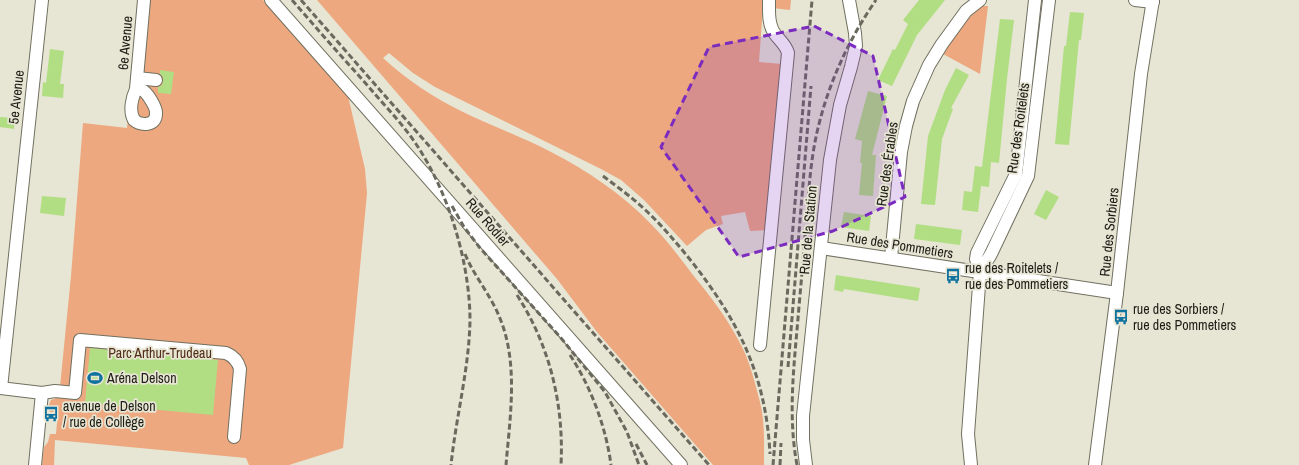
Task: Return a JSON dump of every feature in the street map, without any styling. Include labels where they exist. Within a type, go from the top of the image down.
[{"type":"street","name":"5e Avenue","points":[[1,388],[42,0]]},
{"type":"street","name":"6e Avenue","points":[[136,84],[161,110],[156,118],[150,123],[142,125],[134,120],[132,112],[144,0]]},
{"type":"street","name":"Rue Rodier","points":[[271,0],[681,465]]},
{"type":"street","points":[[760,345],[788,53],[783,43],[773,30],[769,13],[769,0]]},
{"type":"street","name":"Rue de la Station","points":[[806,465],[803,440],[803,416],[827,181],[840,105],[856,46],[849,0]]},
{"type":"street","name":"Rue des Érables","points":[[891,258],[901,152],[904,132],[913,101],[929,65],[942,44],[966,11],[980,0]]},
{"type":"street","name":"Rue des Roitelets","points":[[971,465],[968,434],[980,272],[976,259],[978,248],[1012,183],[1017,166],[1035,0]]},
{"type":"street","name":"Rue des Roitelets","points":[[980,272],[991,254],[1025,184],[1030,168],[1049,0]]},
{"type":"street","name":"Rue des Sorbiers","points":[[1096,465],[1117,293],[1140,82],[1153,1],[1135,0]]},
{"type":"street","points":[[136,84],[156,80]]},
{"type":"street","points":[[1017,166],[1030,168]]},
{"type":"street","name":"Rue des Pommetiers","points":[[821,248],[1117,293]]},
{"type":"street","points":[[1,388],[42,393],[55,391],[75,393],[80,340],[226,353],[236,360],[240,369],[234,437]]},
{"type":"street","points":[[35,465],[42,393]]},
{"type":"highlighted area","points":[[814,26],[873,56],[905,197],[833,231],[739,257],[661,147],[709,47]]},
{"type":"green space","name":"Parc Arthur-Trudeau","points":[[149,0],[263,0],[348,96],[365,169],[367,193],[343,448],[289,465],[249,465],[246,458],[55,440],[54,465],[42,465],[44,447],[48,442],[50,434],[56,434],[58,412],[50,412],[48,407],[51,400],[59,397],[71,276],[83,123],[127,128],[128,117],[153,127],[147,88],[143,76]]},
{"type":"green space","points":[[317,0],[791,0],[790,10],[763,7],[759,62],[782,64],[767,230],[750,231],[745,212],[721,216],[723,224],[706,230],[687,246],[644,200],[621,180],[435,87],[413,73],[389,53],[383,58],[411,81],[452,107],[565,159],[591,175],[640,213],[657,230],[719,308],[731,326],[747,358],[762,410],[764,465],[713,465],[597,332],[557,279]]},
{"type":"green space","points":[[983,6],[988,6],[980,74],[943,54],[972,14]]},
{"type":"green space","points":[[142,96],[152,111],[148,119],[138,118],[136,100]]},
{"type":"building","points":[[919,0],[945,0],[917,35],[892,86],[878,80],[893,49],[895,50],[908,24],[903,20]]},
{"type":"building","points":[[1070,12],[1084,13],[1081,40],[1079,40],[1069,145],[1055,144],[1064,46],[1066,46]]},
{"type":"building","points":[[1000,19],[1014,20],[999,163],[991,162],[989,187],[981,186],[978,212],[962,210],[964,191],[972,192],[975,166],[982,167]]},
{"type":"building","points":[[50,49],[64,51],[60,84],[64,84],[63,98],[42,96],[43,82],[46,83]]},
{"type":"building","points":[[956,68],[969,75],[951,108],[953,109],[942,139],[935,205],[921,204],[928,136],[945,90]]},
{"type":"building","points":[[160,70],[174,72],[171,94],[158,93],[158,87],[162,85],[163,80]]},
{"type":"building","points":[[868,91],[887,96],[872,155],[876,155],[873,196],[859,195],[862,163],[860,163],[862,141],[855,139]]},
{"type":"building","points":[[0,117],[15,118],[14,129],[0,127]]},
{"type":"building","points":[[1046,190],[1059,197],[1046,220],[1034,214]]},
{"type":"building","points":[[42,196],[66,198],[64,216],[40,213]]},
{"type":"building","points":[[844,212],[871,216],[869,231],[841,227]]},
{"type":"building","points":[[916,224],[962,230],[960,245],[914,239]]},
{"type":"building","points":[[836,275],[920,288],[918,301],[844,289],[843,292],[834,290]]},
{"type":"building","points":[[90,348],[218,360],[213,415],[85,403]]},
{"type":"railway","points":[[292,0],[411,136],[428,163],[448,206],[462,252],[469,299],[470,321],[465,375],[451,465]]},
{"type":"railway","points":[[301,0],[709,465]]},
{"type":"railway","points":[[773,465],[812,0]]},
{"type":"railway","points":[[797,465],[794,445],[792,405],[793,386],[814,150],[818,128],[828,94],[841,61],[857,30],[876,0]]},
{"type":"railway","points":[[788,367],[811,86]]},
{"type":"railway","points":[[603,176],[648,212],[674,240],[709,284],[723,306],[747,351],[756,375],[763,400],[770,454]]},
{"type":"railway","points":[[452,206],[464,227],[480,248],[561,338],[605,392],[627,432],[639,465]]},
{"type":"railway","points":[[465,254],[499,316],[509,352],[512,390],[506,465]]},
{"type":"railway","points":[[517,295],[538,335],[546,355],[552,377],[560,420],[561,465]]},
{"type":"railway","points":[[570,355],[578,367],[591,394],[605,436],[611,465]]},
{"type":"railway","points":[[780,465],[781,443]]},
{"type":"railway","points":[[636,444],[647,465]]},
{"type":"place","name":"rue des Roitelets / rue des Pommetiers","points":[[953,276]]},
{"type":"place","name":"rue des Sorbiers / rue des Pommetiers","points":[[1121,317]]},
{"type":"place","name":"Aréna Delson","points":[[95,378]]},
{"type":"place","name":"avenue de Delson / rue de Collège","points":[[51,414]]}]
